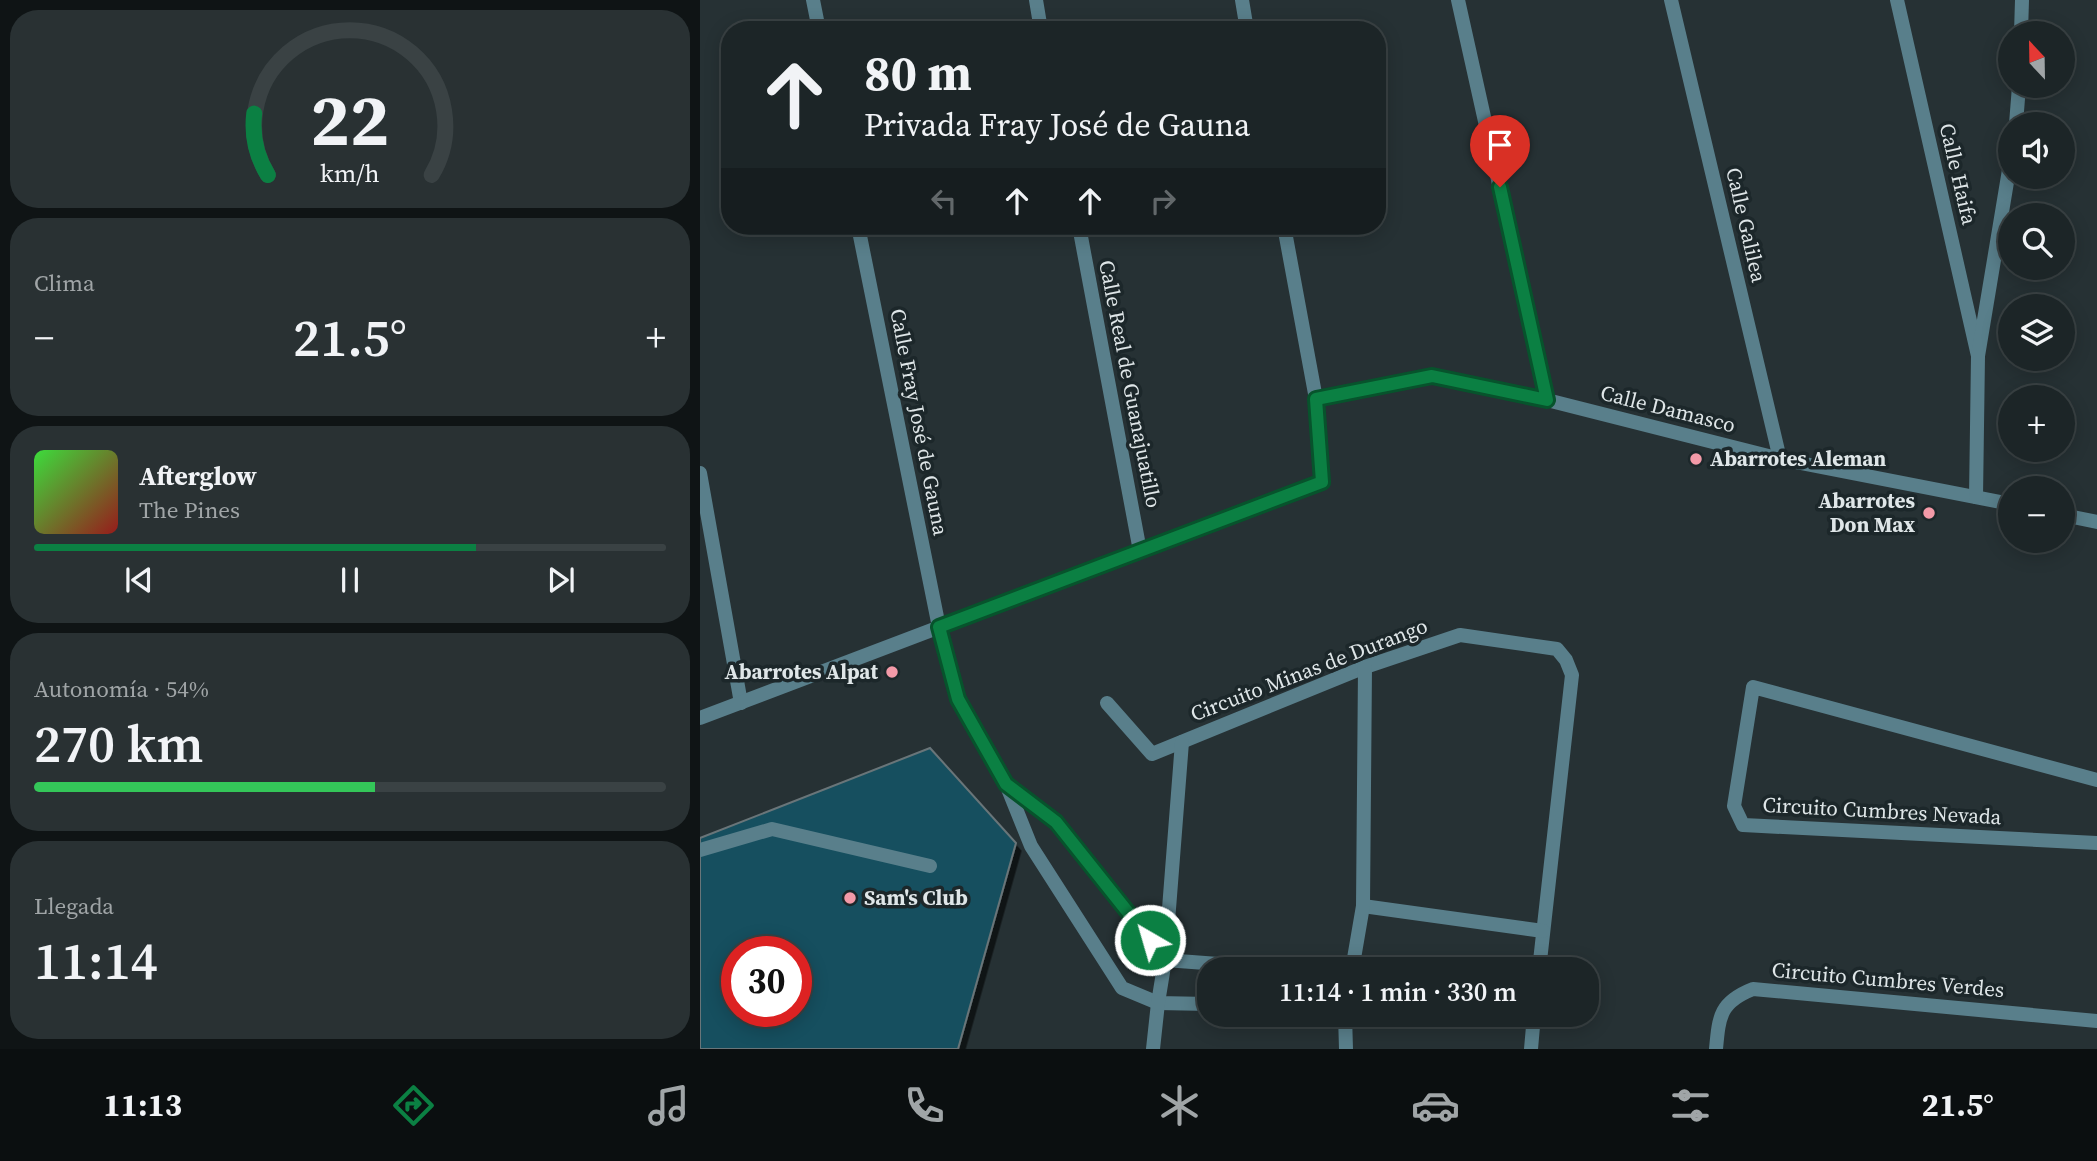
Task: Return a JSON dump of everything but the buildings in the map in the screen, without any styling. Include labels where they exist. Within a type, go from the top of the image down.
[{"type":"street","points":[[813,0],[817,21]]},
{"type":"street","points":[[1036,0],[1040,21]]},
{"type":"street","points":[[1242,0],[1246,21]]},
{"type":"street","points":[[1458,0],[1547,400]]},
{"type":"street","name":"Calle Galilea","points":[[1671,0],[1780,459]]},
{"type":"street","name":"Calle Haifa","points":[[1898,0],[1978,356]]},
{"type":"street","points":[[2021,21],[2022,0]]},
{"type":"street","points":[[1976,497],[1978,356],[2006,189]]},
{"type":"street","name":"Calle Fray José de Gauna","points":[[861,235],[939,627],[958,699],[1006,784],[1031,846],[1122,988],[1157,1003]]},
{"type":"street","name":"Calle Real de Guanajuatillo","points":[[1081,235],[1140,551]]},
{"type":"street","points":[[700,718],[1322,482],[1316,399],[1285,235]]},
{"type":"street","name":"Calle Damasco","points":[[1316,399],[1432,376],[1547,400],[1780,459],[1998,501]]},
{"type":"street","points":[[700,473],[741,703]]},
{"type":"street","points":[[2075,517],[2097,522]]},
{"type":"street","name":"Circuito Minas de Durango","points":[[1153,1049],[1157,1003],[1166,960],[1182,742],[1365,667],[1460,635],[1556,649],[1566,660],[1572,676],[1540,957]]},
{"type":"street","points":[[1354,957],[1363,906],[1365,667]]},
{"type":"street","name":"Circuito Cumbres Nevada","points":[[2097,780],[1753,687],[1734,806],[1743,825],[2097,843]]},
{"type":"street","points":[[1107,703],[1152,754],[1182,742]]},
{"type":"street","points":[[1006,784],[1056,822],[1166,960],[1197,962]]},
{"type":"street","points":[[700,850],[772,829],[930,866]]},
{"type":"street","points":[[1363,906],[1543,931]]},
{"type":"street","name":"Circuito Cumbres Verdes","points":[[1716,1049],[1719,1016],[1734,996],[1753,989],[2097,1021]]},
{"type":"street","points":[[1157,1003],[1197,1004]]},
{"type":"street","points":[[1345,1027],[1346,1049]]},
{"type":"street","points":[[1531,1049],[1533,1027]]},
{"type":"place","name":"Abarrotes Aleman","points":[[1696,459]]},
{"type":"place","name":"Abarrotes Don Max","points":[[1929,513]]},
{"type":"place","name":"Abarrotes Alpat","points":[[892,672]]},
{"type":"place","name":"Sam's Club","points":[[850,898]]},
{"type":"route","points":[[1150,940],[1056,822],[1006,784],[958,699],[939,627],[1322,482],[1316,399],[1432,376],[1547,400],[1500,187]]}]
